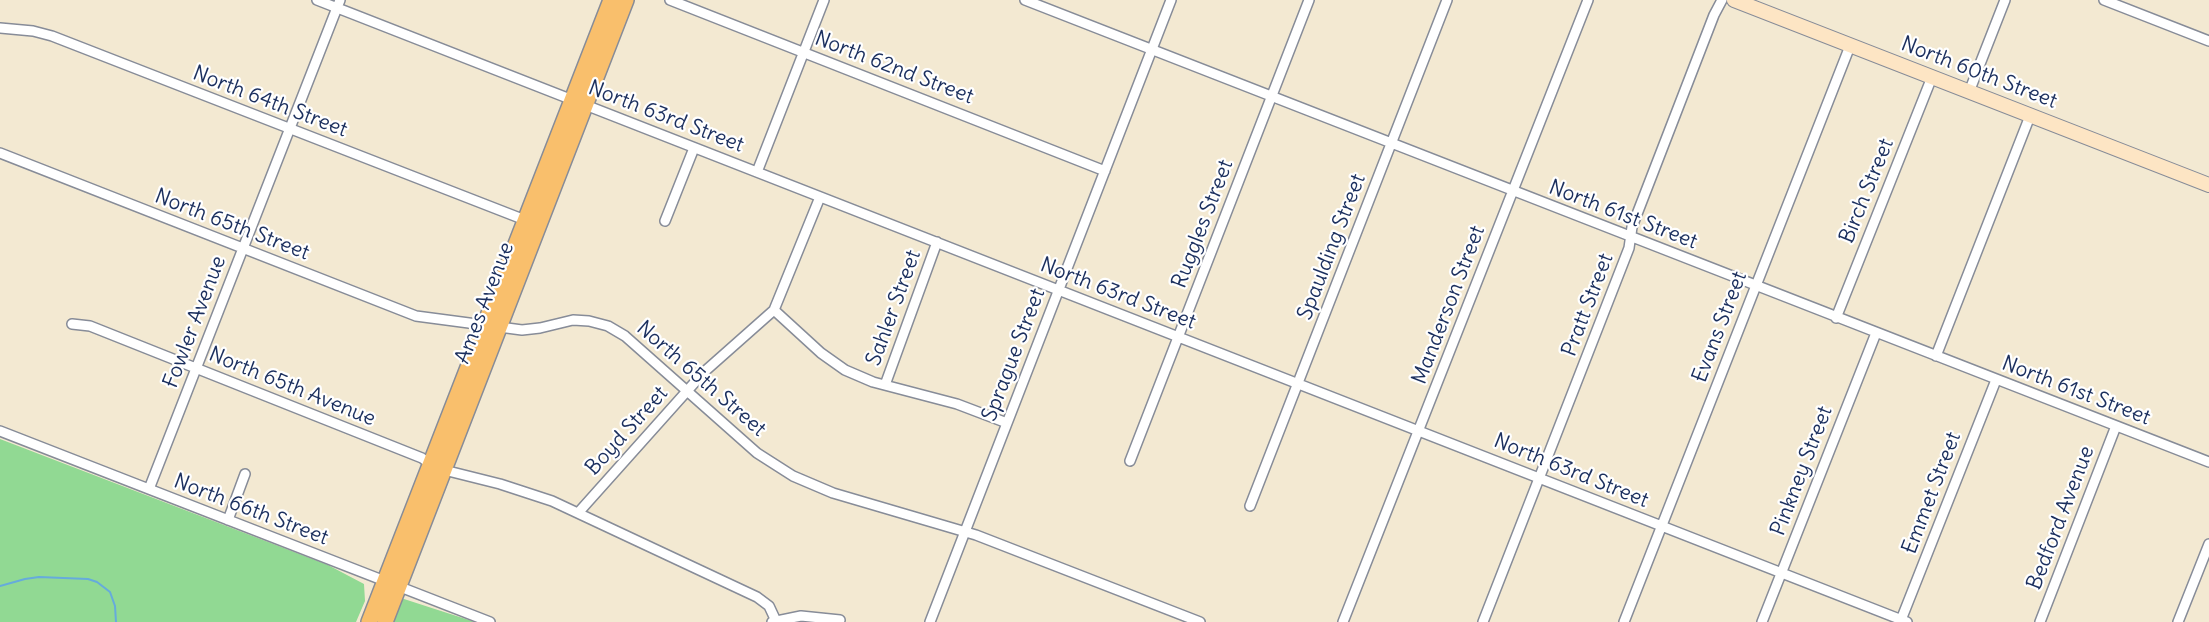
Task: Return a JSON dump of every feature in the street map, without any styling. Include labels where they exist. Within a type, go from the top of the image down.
[{"type":"main road","name":"Ames Avenue","points":[[369,622],[392,584],[578,103],[610,0]]},
{"type":"main road","name":"Ames Avenue","points":[[491,325],[525,220],[626,0]]},
{"type":"main road","name":"North 60th Street","points":[[1734,0],[2209,185]]},
{"type":"main road","name":"Ames Avenue","points":[[385,622],[392,584]]},
{"type":"street","name":"North 63rd Street","points":[[317,0],[338,4],[578,103],[1904,621]]},
{"type":"street","name":"North 62nd Street","points":[[670,0],[1105,171]]},
{"type":"street","points":[[757,172],[824,0]]},
{"type":"street","name":"North 61st Street","points":[[1025,0],[2209,462]]},
{"type":"street","name":"Sprague Street","points":[[930,622],[1171,0]]},
{"type":"street","name":"Ruggles Street","points":[[1130,461],[1310,0]]},
{"type":"street","name":"Spaulding Street","points":[[1250,506],[1447,0]]},
{"type":"street","name":"Manderson Street","points":[[1343,622],[1588,0]]},
{"type":"street","name":"Pratt Street","points":[[1483,622],[1629,248],[1632,227],[1714,15],[1722,0]]},
{"type":"street","points":[[1970,92],[2005,0]]},
{"type":"street","points":[[2104,0],[2209,41]]},
{"type":"street","name":"Fowler Avenue","points":[[149,489],[338,4]]},
{"type":"street","name":"North 64th Street","points":[[0,28],[33,31],[52,36],[525,220]]},
{"type":"street","name":"Evans Street","points":[[1624,622],[1850,46]]},
{"type":"street","name":"Birch Street","points":[[1836,318],[1932,77]]},
{"type":"street","points":[[1936,356],[2030,116]]},
{"type":"street","points":[[665,221],[694,148]]},
{"type":"street","points":[[0,166],[2,154]]},
{"type":"street","name":"North 65th Street","points":[[2,154],[416,316],[528,330],[580,320],[609,326],[625,336],[757,453],[793,476],[833,493],[965,531],[1200,622]]},
{"type":"street","name":"Boyd Street","points":[[578,513],[704,372],[774,310],[820,197]]},
{"type":"street","name":"Sahler Street","points":[[885,386],[937,242]]},
{"type":"street","points":[[774,310],[835,364],[860,377],[885,386],[957,404],[1007,423]]},
{"type":"street","name":"North 65th Avenue","points":[[72,324],[90,326],[422,458],[437,467],[535,494],[757,597],[769,606],[774,622]]},
{"type":"street","name":"Pinkney Street","points":[[1762,622],[1876,333]]},
{"type":"street","name":"Emmet Street","points":[[1904,621],[1996,380]]},
{"type":"street","name":"Bedford Avenue","points":[[2040,622],[2116,426]]},
{"type":"street","name":"North 66th Street","points":[[0,431],[490,622]]},
{"type":"street","points":[[228,520],[245,474]]},
{"type":"street","points":[[2178,622],[2209,544]]},
{"type":"street","points":[[774,622],[801,616],[840,620]]},
{"type":"green space","points":[[0,439],[328,565],[364,584],[365,601],[356,622],[0,622]]},
{"type":"green space","points":[[404,599],[475,622],[392,622]]},
{"type":"waterway","points":[[0,586],[39,577],[88,579],[97,582],[110,592],[115,606],[116,622]]}]
